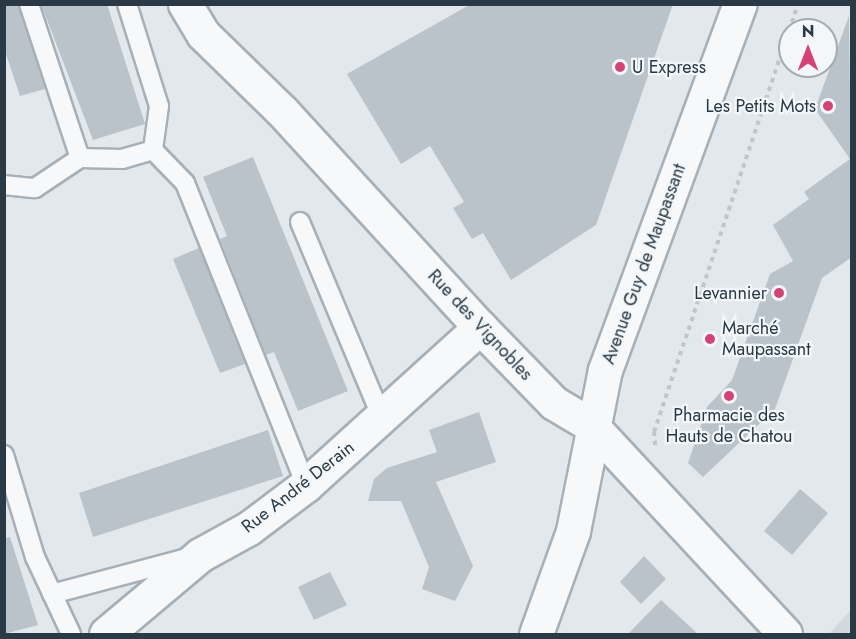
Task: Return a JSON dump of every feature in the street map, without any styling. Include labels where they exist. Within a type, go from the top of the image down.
[{"type":"street","name":"Rue des Vignobles","points":[[185,4],[203,34],[282,111],[480,327],[554,403],[591,425],[785,634]]},
{"type":"street","name":"Avenue Guy de Maupassant","points":[[536,634],[573,531],[591,425],[605,370],[740,4]]},
{"type":"street","name":"Rue André Derain","points":[[106,634],[200,555],[249,528],[306,485],[383,420],[480,327]]},
{"type":"lane","points":[[29,4],[80,158]]},
{"type":"lane","points":[[127,4],[159,106],[153,150]]},
{"type":"lane","points":[[4,185],[35,188],[80,158],[122,159],[153,150]]},
{"type":"lane","points":[[153,150],[185,183],[306,485]]},
{"type":"lane","points":[[300,222],[383,420]]},
{"type":"lane","points":[[4,455],[52,594],[71,634]]},
{"type":"lane","points":[[52,594],[200,555]]},
{"type":"path","points":[[657,454],[654,432],[798,4]]},
{"type":"shaded area","points":[[851,610],[851,634],[829,634]]},
{"type":"building","points":[[4,4],[18,4],[45,89],[20,96],[4,48]]},
{"type":"building","points":[[41,4],[107,4],[145,124],[93,140]]},
{"type":"building","points":[[471,4],[673,4],[596,225],[511,280],[483,233],[472,239],[453,208],[464,202],[430,146],[401,164],[347,74]]},
{"type":"building","points":[[849,16],[852,257],[822,278],[775,409],[703,477],[688,463],[707,407],[732,380],[770,274],[793,261],[773,225],[809,199],[804,192],[850,159],[815,109],[826,78],[838,78],[838,46]]},
{"type":"building","points":[[253,157],[348,391],[298,411],[274,352],[266,355],[220,239],[227,236],[203,177]]},
{"type":"building","points":[[199,248],[245,364],[220,373],[173,259]]},
{"type":"building","points":[[479,412],[496,462],[436,482],[473,566],[455,601],[422,589],[429,567],[401,501],[368,501],[374,479],[387,468],[437,452],[429,430]]},
{"type":"building","points":[[268,430],[283,476],[93,537],[79,493]]},
{"type":"building","points":[[800,489],[828,513],[792,555],[764,531]]},
{"type":"building","points":[[10,537],[38,625],[4,634],[4,538]]},
{"type":"building","points":[[644,556],[666,579],[641,604],[620,582]]},
{"type":"building","points":[[330,572],[347,605],[314,620],[298,587]]},
{"type":"building","points":[[661,600],[698,634],[628,634]]},
{"type":"place","name":"U Express","points":[[620,67]]},
{"type":"place","name":"Les Petits Mots","points":[[828,106]]},
{"type":"place","name":"Levannier","points":[[779,293]]},
{"type":"place","name":"Marché Maupassant","points":[[710,339]]},
{"type":"place","name":"Pharmacie des Hauts de Chatou","points":[[729,396]]}]
